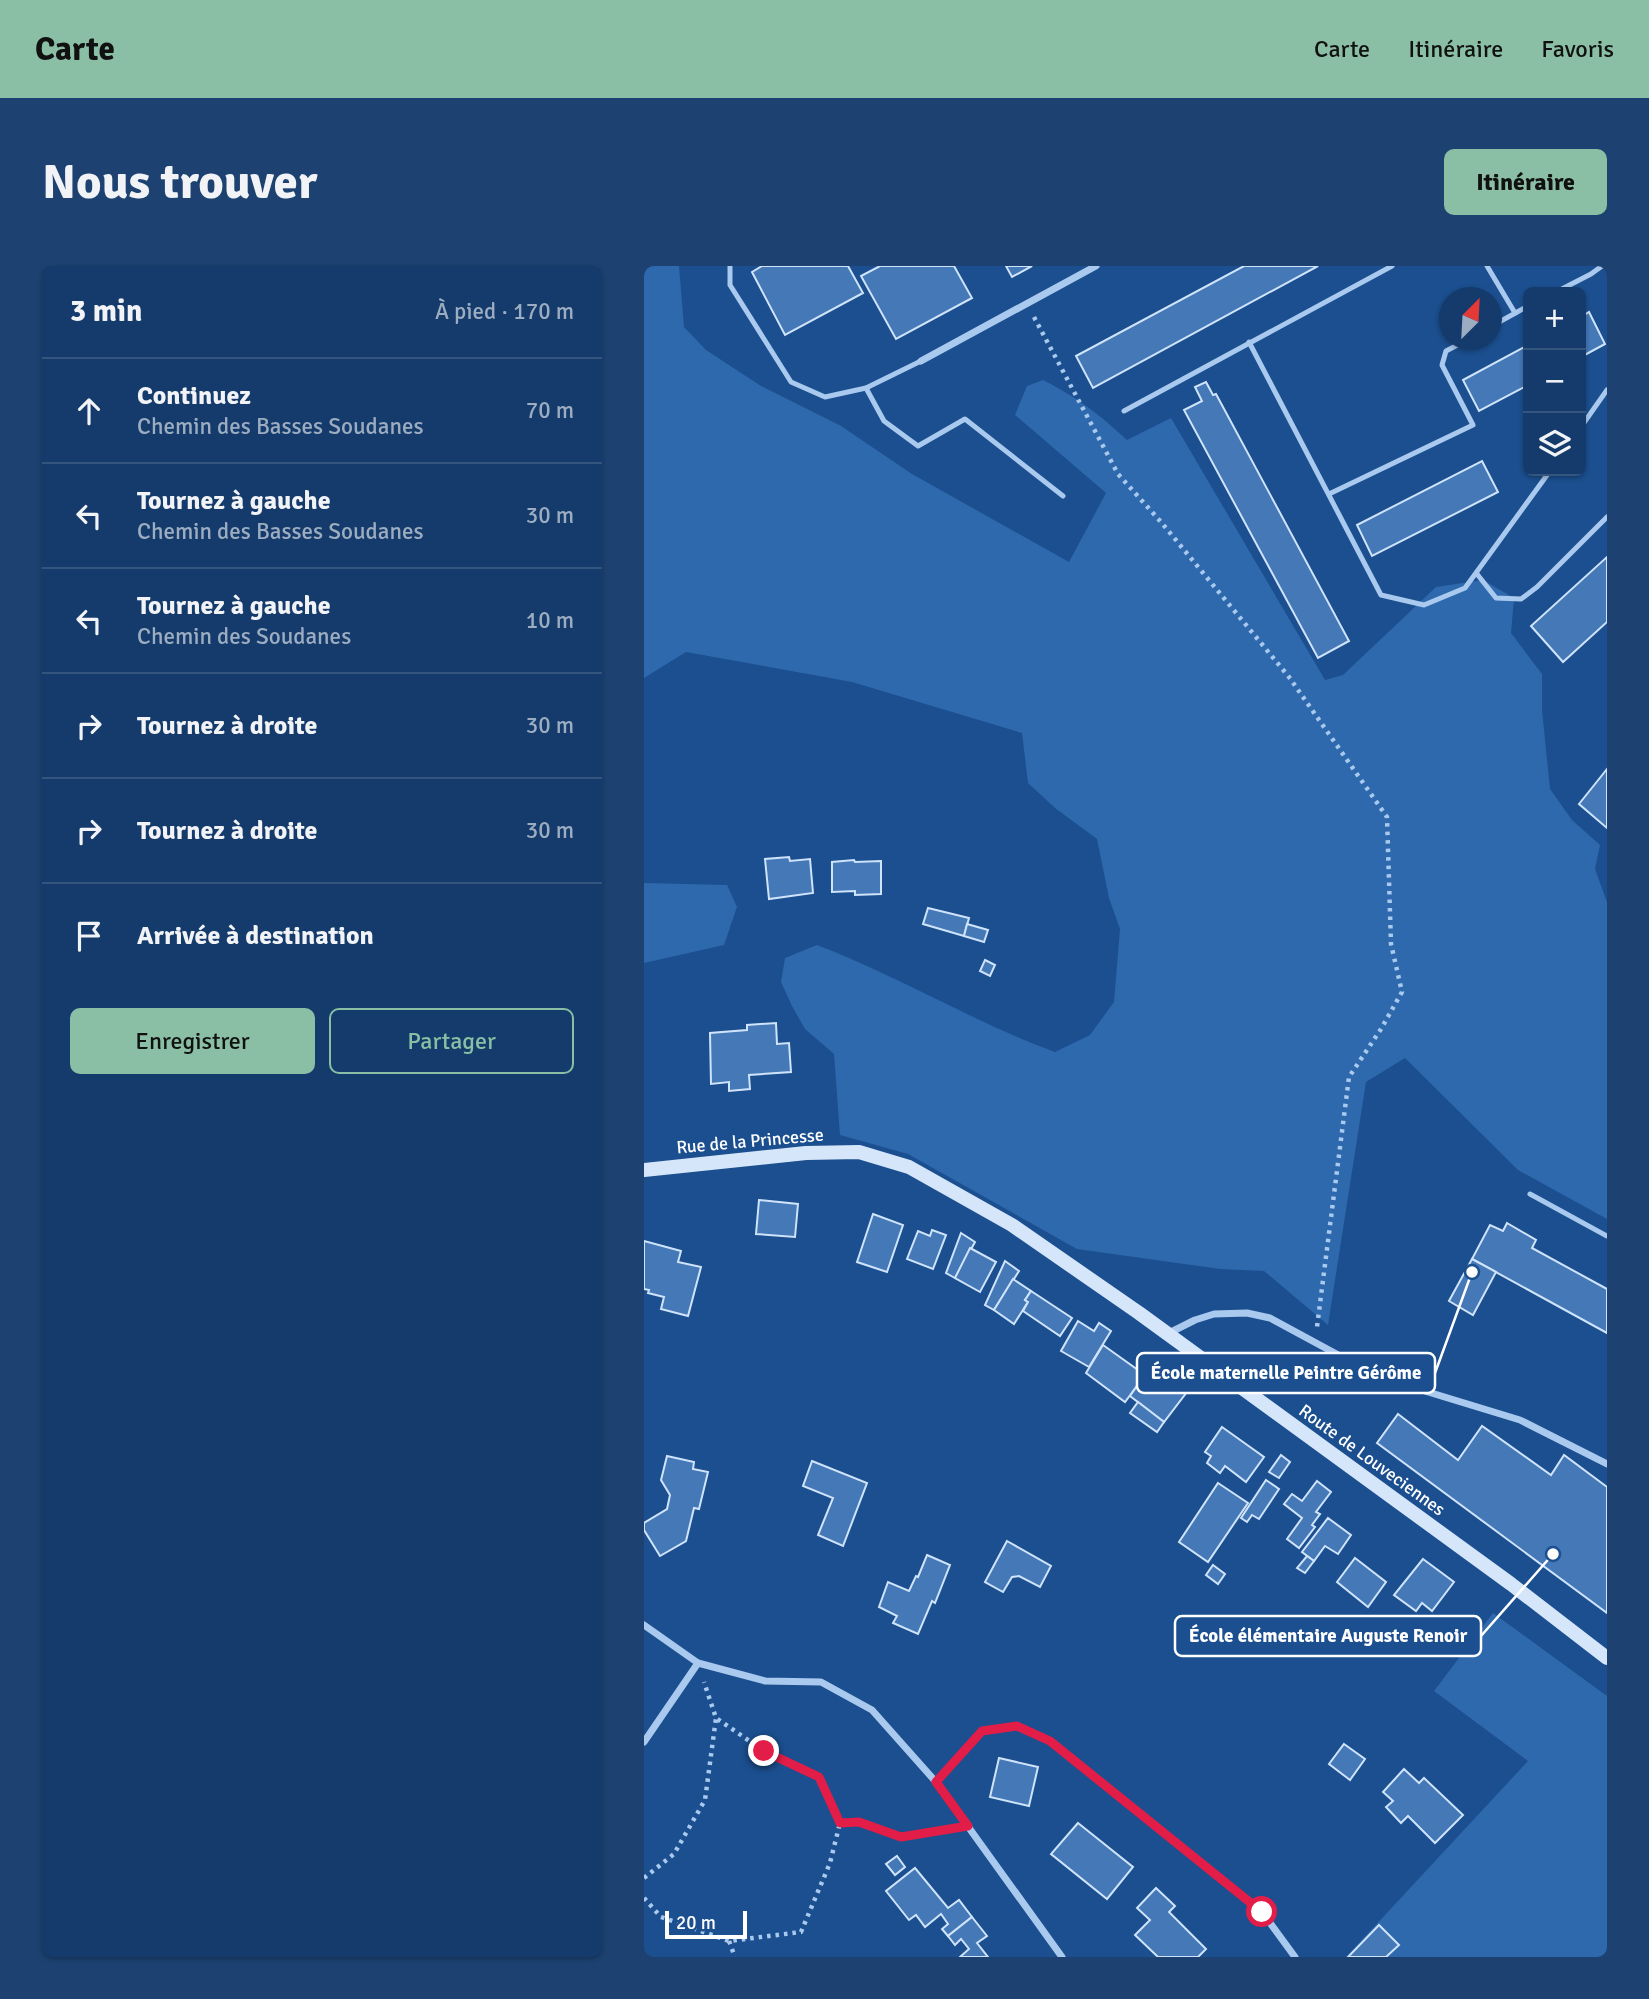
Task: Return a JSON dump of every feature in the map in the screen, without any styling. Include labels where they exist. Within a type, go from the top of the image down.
[{"type":"street","points":[[920,361],[1096,266]]},
{"type":"street","name":"Rue de la Princesse","points":[[644,1170],[806,1153],[859,1152]]},
{"type":"street","name":"Route de Louveciennes","points":[[859,1152],[909,1167],[1012,1225],[1139,1313],[1511,1584],[1607,1658]]},
{"type":"street","points":[[1166,1335],[1195,1320],[1214,1314],[1247,1313],[1270,1318],[1379,1377],[1520,1420],[1607,1464]]},
{"type":"street","points":[[644,1625],[698,1663],[765,1681],[821,1682],[872,1710],[936,1782],[1062,1957]]},
{"type":"street","points":[[644,1742],[698,1663]]},
{"type":"street","points":[[936,1782],[982,1731],[1017,1726],[1050,1741],[1262,1912],[1295,1957]]},
{"type":"lane","points":[[730,266],[730,285],[791,382],[825,397],[866,388],[920,361]]},
{"type":"lane","points":[[1124,411],[1392,266]]},
{"type":"lane","points":[[1487,266],[1515,313]]},
{"type":"lane","points":[[1566,287],[1605,266]]},
{"type":"lane","points":[[1502,320],[1523,309]]},
{"type":"lane","points":[[1249,342],[1381,595],[1424,605],[1465,588],[1546,476]]},
{"type":"lane","points":[[1329,495],[1473,425],[1442,365],[1448,350]]},
{"type":"lane","points":[[866,388],[884,421],[918,446],[965,419],[1063,496]]},
{"type":"lane","points":[[1586,420],[1607,390]]},
{"type":"lane","points":[[1477,574],[1496,598],[1521,599],[1537,587],[1607,517]]},
{"type":"lane","points":[[1530,1194],[1607,1236]]},
{"type":"path","points":[[1027,304],[1118,474],[1289,677],[1387,817],[1391,944],[1402,992],[1349,1077],[1315,1342]]},
{"type":"path","points":[[644,1878],[674,1854],[705,1800],[716,1718],[698,1663]]},
{"type":"path","points":[[644,1898],[662,1917],[729,1941],[801,1932],[830,1863],[840,1823],[819,1777],[764,1751],[716,1718]]},
{"type":"path","points":[[840,1823],[859,1822],[901,1837],[968,1826]]},
{"type":"path","points":[[729,1941],[735,1957]]},
{"type":"shaded area","points":[[644,266],[679,266],[684,327],[706,350],[761,386],[841,426],[912,474],[1069,562],[1106,493],[1015,415],[1027,386],[1043,380],[1087,407],[1127,440],[1171,418],[1325,680],[1343,675],[1436,587],[1483,580],[1514,598],[1511,633],[1542,674],[1542,710],[1550,789],[1572,820],[1600,845],[1595,869],[1607,902],[1607,1219],[1518,1170],[1405,1058],[1366,1082],[1328,1325],[1264,1271],[1220,1269],[1077,1249],[908,1154],[840,1135],[834,1054],[805,1029],[792,1006],[781,982],[785,958],[817,945],[1055,1052],[1090,1035],[1114,1002],[1120,929],[1109,898],[1097,839],[1055,808],[1028,783],[1022,733],[852,682],[686,652],[644,678]]},
{"type":"shaded area","points":[[644,883],[727,885],[737,907],[724,945],[644,963]]},
{"type":"shaded area","points":[[1493,1613],[1607,1696],[1607,1957],[1346,1957],[1528,1761],[1434,1691]]},
{"type":"building","points":[[762,266],[848,266],[863,293],[785,335],[752,272]]},
{"type":"building","points":[[880,266],[954,266],[972,298],[896,339],[861,276]]},
{"type":"building","points":[[1006,266],[1032,266],[1012,277]]},
{"type":"building","points":[[1244,266],[1318,266],[1093,388],[1076,356]]},
{"type":"building","points":[[1589,312],[1605,344],[1586,354],[1586,350],[1586,314]]},
{"type":"building","points":[[1523,348],[1523,388],[1479,411],[1463,380]]},
{"type":"building","points":[[1206,382],[1213,395],[1216,394],[1349,641],[1318,658],[1184,410],[1202,401],[1195,387]]},
{"type":"building","points":[[1482,461],[1498,492],[1372,556],[1357,525]]},
{"type":"building","points":[[1607,557],[1607,622],[1563,662],[1531,626]]},
{"type":"building","points":[[1607,769],[1607,828],[1579,804]]},
{"type":"building","points":[[789,857],[790,861],[810,859],[813,893],[769,899],[765,859]]},
{"type":"building","points":[[881,861],[881,894],[832,892],[832,862]]},
{"type":"building","points":[[928,908],[969,918],[964,936],[923,924]]},
{"type":"building","points":[[967,924],[988,930],[984,942],[964,936]]},
{"type":"building","points":[[985,960],[995,965],[990,976],[980,971]]},
{"type":"building","points":[[776,1023],[777,1044],[789,1043],[791,1072],[749,1075],[750,1089],[729,1091],[729,1082],[711,1084],[710,1033],[747,1030],[747,1025]]},
{"type":"building","points":[[759,1200],[798,1204],[795,1237],[756,1234]]},
{"type":"building","points":[[873,1214],[903,1225],[887,1272],[857,1262]]},
{"type":"building","points":[[1507,1223],[1536,1240],[1532,1248],[1607,1289],[1607,1333],[1472,1259],[1490,1225],[1503,1231]]},
{"type":"building","points":[[932,1230],[946,1235],[933,1269],[907,1259],[918,1231],[930,1236]]},
{"type":"building","points":[[961,1233],[975,1242],[955,1278],[946,1273]]},
{"type":"building","points":[[644,1241],[681,1251],[678,1262],[701,1267],[688,1316],[661,1309],[664,1297],[648,1293],[649,1290],[644,1289]]},
{"type":"building","points":[[970,1248],[996,1262],[980,1292],[955,1278]]},
{"type":"building","points":[[1472,1259],[1496,1272],[1473,1315],[1449,1301]]},
{"type":"building","points":[[1005,1261],[1019,1271],[994,1310],[985,1305]]},
{"type":"building","points":[[1013,1279],[1031,1291],[1025,1300],[1028,1302],[1014,1324],[994,1310]]},
{"type":"building","points":[[1031,1291],[1072,1318],[1060,1336],[1023,1311],[1028,1302],[1025,1300]]},
{"type":"building","points":[[1078,1321],[1094,1331],[1099,1323],[1111,1331],[1089,1367],[1061,1351]]},
{"type":"building","points":[[1103,1345],[1145,1375],[1125,1402],[1086,1373]]},
{"type":"building","points":[[1146,1373],[1169,1390],[1177,1379],[1190,1388],[1164,1422],[1130,1396]]},
{"type":"building","points":[[1138,1402],[1164,1422],[1157,1432],[1130,1413]]},
{"type":"building","points":[[1398,1414],[1458,1460],[1482,1426],[1551,1475],[1564,1455],[1607,1487],[1607,1613],[1377,1443]]},
{"type":"building","points":[[1222,1427],[1264,1457],[1246,1482],[1225,1466],[1220,1473],[1207,1463],[1211,1456],[1205,1452]]},
{"type":"building","points":[[1281,1455],[1290,1462],[1279,1478],[1269,1472]]},
{"type":"building","points":[[667,1456],[694,1462],[693,1469],[708,1472],[699,1509],[694,1508],[686,1541],[660,1556],[644,1530],[644,1523],[667,1509],[670,1495],[661,1480]]},
{"type":"building","points":[[812,1461],[867,1483],[843,1546],[818,1535],[833,1498],[803,1486]]},
{"type":"building","points":[[1266,1480],[1279,1489],[1259,1519],[1252,1515],[1247,1522],[1241,1518]]},
{"type":"building","points":[[1317,1481],[1331,1492],[1316,1512],[1320,1514],[1312,1525],[1315,1527],[1299,1548],[1287,1539],[1302,1518],[1284,1504],[1292,1494],[1302,1501]]},
{"type":"building","points":[[1218,1483],[1248,1503],[1208,1562],[1179,1542]]},
{"type":"building","points":[[1328,1518],[1351,1535],[1338,1554],[1325,1546],[1314,1561],[1302,1552]]},
{"type":"building","points":[[1007,1541],[1051,1566],[1040,1587],[1019,1576],[1012,1577],[1003,1592],[985,1582]]},
{"type":"building","points":[[927,1555],[950,1565],[935,1603],[932,1601],[918,1634],[893,1623],[897,1616],[879,1607],[888,1582],[909,1591]]},
{"type":"building","points":[[1307,1556],[1314,1561],[1305,1573],[1297,1568]]},
{"type":"building","points":[[1355,1558],[1386,1582],[1368,1607],[1337,1582]]},
{"type":"building","points":[[1423,1559],[1454,1582],[1432,1611],[1422,1603],[1416,1611],[1394,1595]]},
{"type":"building","points":[[1213,1565],[1225,1574],[1218,1584],[1206,1575]]},
{"type":"building","points":[[1344,1744],[1365,1759],[1350,1780],[1329,1764]]},
{"type":"building","points":[[999,1758],[1038,1767],[1029,1806],[990,1797]]},
{"type":"building","points":[[1404,1769],[1419,1783],[1424,1778],[1463,1815],[1435,1843],[1408,1816],[1401,1823],[1386,1807],[1393,1801],[1383,1792]]},
{"type":"building","points":[[1078,1823],[1133,1867],[1107,1899],[1051,1854]]},
{"type":"building","points":[[897,1856],[905,1867],[895,1875],[886,1864]]},
{"type":"building","points":[[915,1868],[948,1908],[959,1900],[972,1917],[948,1936],[942,1929],[948,1924],[941,1914],[925,1927],[916,1915],[909,1920],[886,1891]]},
{"type":"building","points":[[1156,1888],[1175,1906],[1169,1912],[1206,1949],[1198,1957],[1158,1957],[1135,1935],[1150,1920],[1137,1908]]},
{"type":"building","points":[[972,1917],[987,1936],[977,1943],[988,1957],[960,1957],[969,1949],[961,1939],[955,1945],[948,1936]]},
{"type":"building","points":[[1379,1925],[1399,1945],[1386,1957],[1348,1957]]},
{"type":"place","name":"École maternelle Peintre Gérôme","points":[[1472,1272]]},
{"type":"place","name":"École élémentaire Auguste Renoir","points":[[1553,1554]]},
{"type":"route","points":[[764,1751],[819,1777],[840,1823],[859,1822],[901,1837],[968,1826],[936,1782],[982,1731],[1017,1726],[1050,1741],[1262,1912]]}]
